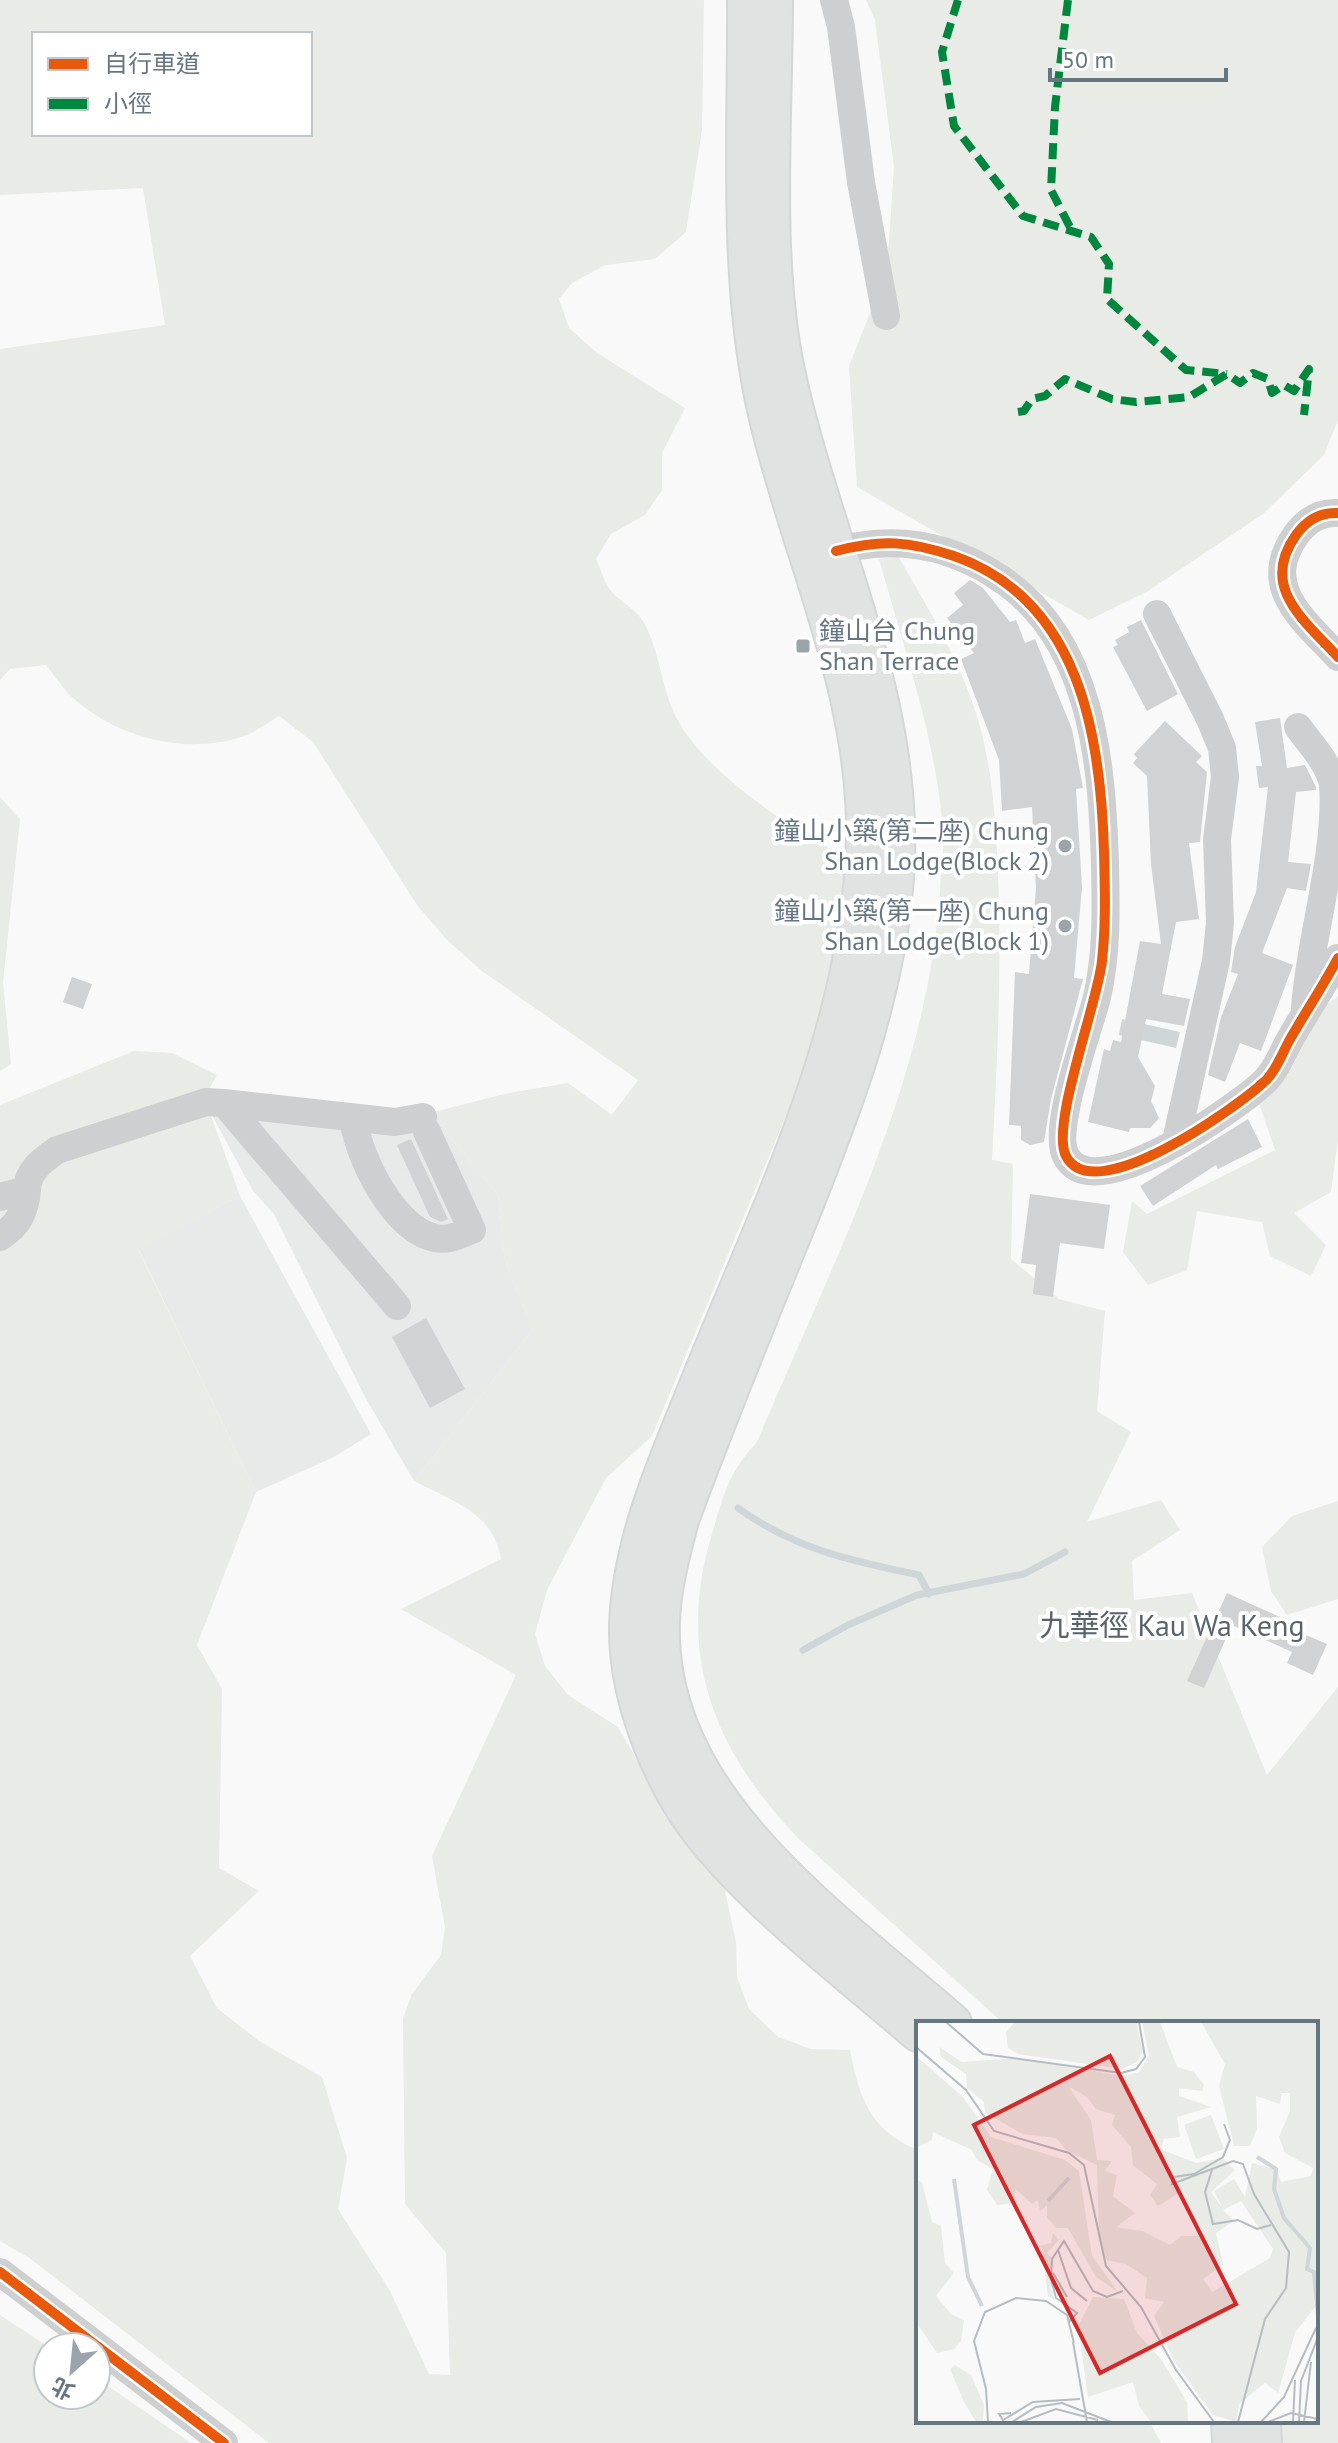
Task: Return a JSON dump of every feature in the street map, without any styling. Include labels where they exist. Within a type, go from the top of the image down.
[{"type":"main road","points":[[746,0],[748,261],[754,348],[773,438],[824,555],[858,611],[890,749],[897,837],[891,917],[876,994],[852,1082],[680,1520],[664,1590],[663,1658],[672,1700],[688,1747],[738,1826],[794,1882],[951,2021]]},
{"type":"main road","points":[[774,0],[774,258],[779,335],[810,468],[839,657],[862,775],[865,853],[853,944],[834,1035],[818,1086],[649,1513],[637,1557],[628,1629],[637,1694],[647,1730],[683,1807],[740,1873],[916,2031]]},
{"type":"main road","points":[[1230,2423],[1231,2443]]},
{"type":"main road","points":[[1262,2423],[1263,2443]]},
{"type":"street","points":[[834,0],[841,27],[861,182],[886,316]]},
{"type":"street","points":[[1338,513],[1324,514],[1305,523],[1281,565],[1283,587],[1295,610],[1338,657]]},
{"type":"street","points":[[824,555],[877,541],[921,545],[980,565],[1016,588],[1047,623],[1072,668],[1091,720],[1101,773],[1106,914],[1097,996],[1066,1112],[1063,1141],[1066,1156],[1078,1168],[1093,1174],[1110,1173],[1176,1141],[1266,1081],[1338,958]]},
{"type":"street","points":[[1157,614],[1210,719],[1222,748],[1225,777],[1217,839],[1220,923],[1216,961],[1176,1141]]},
{"type":"street","points":[[1298,727],[1321,757],[1333,785],[1336,859],[1308,969],[1305,1013]]},
{"type":"street","points":[[0,1237],[19,1222],[26,1207],[13,1194],[27,1181],[38,1164],[57,1150],[206,1102],[425,1124],[472,1230],[451,1239],[433,1238],[406,1220],[381,1192],[355,1138],[353,1118]]},
{"type":"street","points":[[224,1103],[397,1306]]},
{"type":"street","points":[[0,2272],[224,2443]]},
{"type":"shaded area","points":[[0,0],[704,0],[702,130],[686,232],[655,259],[605,265],[572,283],[559,299],[569,328],[597,353],[685,408],[662,453],[662,490],[645,515],[611,534],[596,559],[609,588],[643,621],[653,642],[672,708],[701,752],[723,774],[773,813],[846,857],[843,916],[827,1002],[798,1087],[652,1436],[606,1478],[547,1590],[535,1634],[545,1666],[568,1695],[618,1727],[676,1828],[722,1877],[736,1942],[737,1977],[749,2009],[778,2037],[811,2049],[850,2050],[869,2110],[888,2133],[916,2149],[916,2423],[1150,2423],[1161,2443],[269,2443],[28,2257],[0,2241],[0,1105],[134,1051],[172,1053],[217,1075],[205,1096],[206,1102],[240,1196],[138,1249],[256,1492],[197,1645],[222,1689],[219,1868],[259,1891],[190,1956],[217,2008],[259,2041],[322,2077],[347,2158],[338,2209],[390,2291],[429,2374],[450,2375],[446,2253],[405,2204],[403,2018],[412,1994],[441,1955],[445,1927],[432,1856],[516,1675],[401,1609],[501,1559],[497,1543],[480,1519],[456,1502],[414,1481],[533,1329],[505,1262],[498,1195],[430,1113],[504,1094],[568,1083],[612,1115],[638,1080],[482,971],[447,940],[417,905],[313,742],[279,716],[241,737],[197,744],[175,743],[131,733],[110,724],[69,694],[46,665],[10,669],[0,680],[0,349],[165,325],[143,188],[0,195]]},
{"type":"shaded area","points":[[866,0],[1338,0],[1338,420],[1324,455],[1263,514],[1148,591],[1089,620],[857,487],[849,366],[887,270],[894,167],[875,20]]},
{"type":"shaded area","points":[[898,556],[940,630],[980,727],[992,790],[998,875],[997,1053],[992,1160],[1013,1164],[1011,1259],[1059,1299],[1105,1311],[1097,1411],[1131,1432],[1087,1522],[1161,1500],[1180,1530],[1132,1561],[1134,1600],[1192,1593],[1267,1775],[1338,1687],[1338,2443],[1282,2443],[1280,2423],[1318,2423],[1318,2021],[1001,2021],[799,1839],[769,1806],[724,1735],[710,1698],[701,1660],[698,1620],[702,1578],[720,1507],[733,1474],[757,1442],[871,1173],[896,1104],[916,1034],[931,963],[943,853],[939,796],[926,728],[879,559]]},
{"type":"shaded area","points":[[0,797],[20,819],[3,983],[11,1064],[0,1071]]},
{"type":"shaded area","points":[[1338,996],[1338,1139],[1331,1192],[1294,1213],[1326,1245],[1311,1276],[1270,1256],[1262,1222],[1197,1211],[1187,1270],[1148,1285],[1123,1252],[1132,1201],[1147,1214],[1275,1150],[1250,1077],[1278,1043]]},
{"type":"shaded area","points":[[1122,1019],[1180,1032],[1176,1048],[1119,1035]]},
{"type":"shaded area","points":[[208,1108],[430,1113],[498,1195],[505,1262],[533,1329],[414,1481],[365,1397],[274,1214],[253,1191]]},
{"type":"shaded area","points":[[240,1196],[371,1434],[334,1457],[256,1492],[138,1248]]},
{"type":"shaded area","points":[[1338,1501],[1338,1599],[1287,1615],[1271,1591],[1262,1547],[1292,1516]]},
{"type":"shaded area","points":[[0,2315],[32,2336],[32,2411],[112,2411],[112,2389],[191,2443],[0,2443]]},
{"type":"building","points":[[970,580],[983,588],[1010,622],[1016,620],[1025,643],[1035,639],[1072,729],[1083,788],[1076,789],[1082,887],[1074,978],[1083,979],[1051,1099],[1044,1142],[1030,1145],[1021,1140],[1021,1126],[1009,1125],[1015,972],[1029,974],[1036,888],[1032,807],[1002,811],[999,760],[961,659],[974,653],[947,618],[963,605],[954,593]]},
{"type":"building","points":[[1141,620],[1178,694],[1147,711],[1113,647],[1118,645],[1115,640],[1129,632],[1127,627]]},
{"type":"building","points":[[1280,718],[1287,768],[1305,765],[1316,787],[1316,790],[1296,792],[1288,862],[1311,864],[1306,891],[1287,888],[1262,953],[1293,965],[1261,1051],[1240,1043],[1225,1082],[1208,1075],[1221,1017],[1238,974],[1231,972],[1235,947],[1256,892],[1268,787],[1259,788],[1256,766],[1262,766],[1255,722]]},
{"type":"building","points":[[1165,721],[1202,756],[1196,762],[1207,772],[1200,842],[1189,843],[1199,919],[1176,922],[1162,994],[1190,999],[1184,1026],[1146,1019],[1138,1057],[1155,1086],[1151,1101],[1159,1118],[1150,1128],[1130,1128],[1129,1132],[1088,1122],[1104,1049],[1110,1051],[1113,1040],[1121,1042],[1140,941],[1161,944],[1151,864],[1147,776],[1133,763],[1137,758],[1134,754]]},
{"type":"building","points":[[72,977],[92,984],[83,1009],[63,1002]]},
{"type":"building","points":[[1248,1119],[1262,1147],[1218,1169],[1216,1165],[1153,1206],[1140,1186]]},
{"type":"building","points":[[411,1139],[448,1219],[441,1222],[430,1217],[397,1145]]},
{"type":"building","points":[[1030,1194],[1110,1205],[1104,1249],[1060,1243],[1053,1297],[1033,1294],[1036,1265],[1021,1263]]},
{"type":"building","points":[[426,1318],[465,1389],[430,1408],[392,1337]]},
{"type":"building","points":[[1227,1593],[1304,1628],[1301,1633],[1327,1644],[1313,1675],[1287,1663],[1292,1652],[1232,1625],[1204,1688],[1187,1681]]},
{"type":"waterway","points":[[738,1508],[802,1544],[919,1575],[929,1594]]},
{"type":"waterway","points":[[803,1650],[848,1625],[917,1595],[1024,1574],[1065,1552]]},
{"type":"marked path","points":[[958,0],[942,52],[954,126],[1023,216],[1091,237],[1109,264],[1107,299],[1186,370],[1227,374]]},
{"type":"marked path","points":[[1068,0],[1055,107],[1051,190],[1072,231]]},
{"type":"marked path","points":[[1018,412],[1024,411],[1032,399],[1045,396],[1065,379],[1112,399],[1136,402],[1189,397],[1227,374],[1240,383],[1253,373],[1268,379],[1272,393],[1284,385],[1294,391],[1309,369],[1304,415]]},
{"type":"cycle path","points":[[1338,513],[1319,516],[1304,526],[1286,554],[1282,571],[1290,602],[1338,657]]},
{"type":"cycle path","points":[[836,551],[882,543],[923,547],[954,556],[996,577],[1030,604],[1056,638],[1075,677],[1097,763],[1105,893],[1099,980],[1064,1119],[1066,1156],[1081,1169],[1104,1171],[1165,1149],[1249,1095],[1272,1074],[1338,958]]},
{"type":"cycle path","points":[[0,2272],[224,2443]]},
{"type":"place","name":"鐘山台 Chung Shan Terrace","points":[[803,646]]},
{"type":"place","name":"鐘山小築(第二座) Chung Shan Lodge(Block 2)","points":[[1065,846]]},
{"type":"place","name":"鐘山小築(第一座) Chung Shan Lodge(Block 1)","points":[[1065,926]]},
{"type":"district","name":"九華徑 Kau Wa Keng","points":[[1172,1626]]}]
